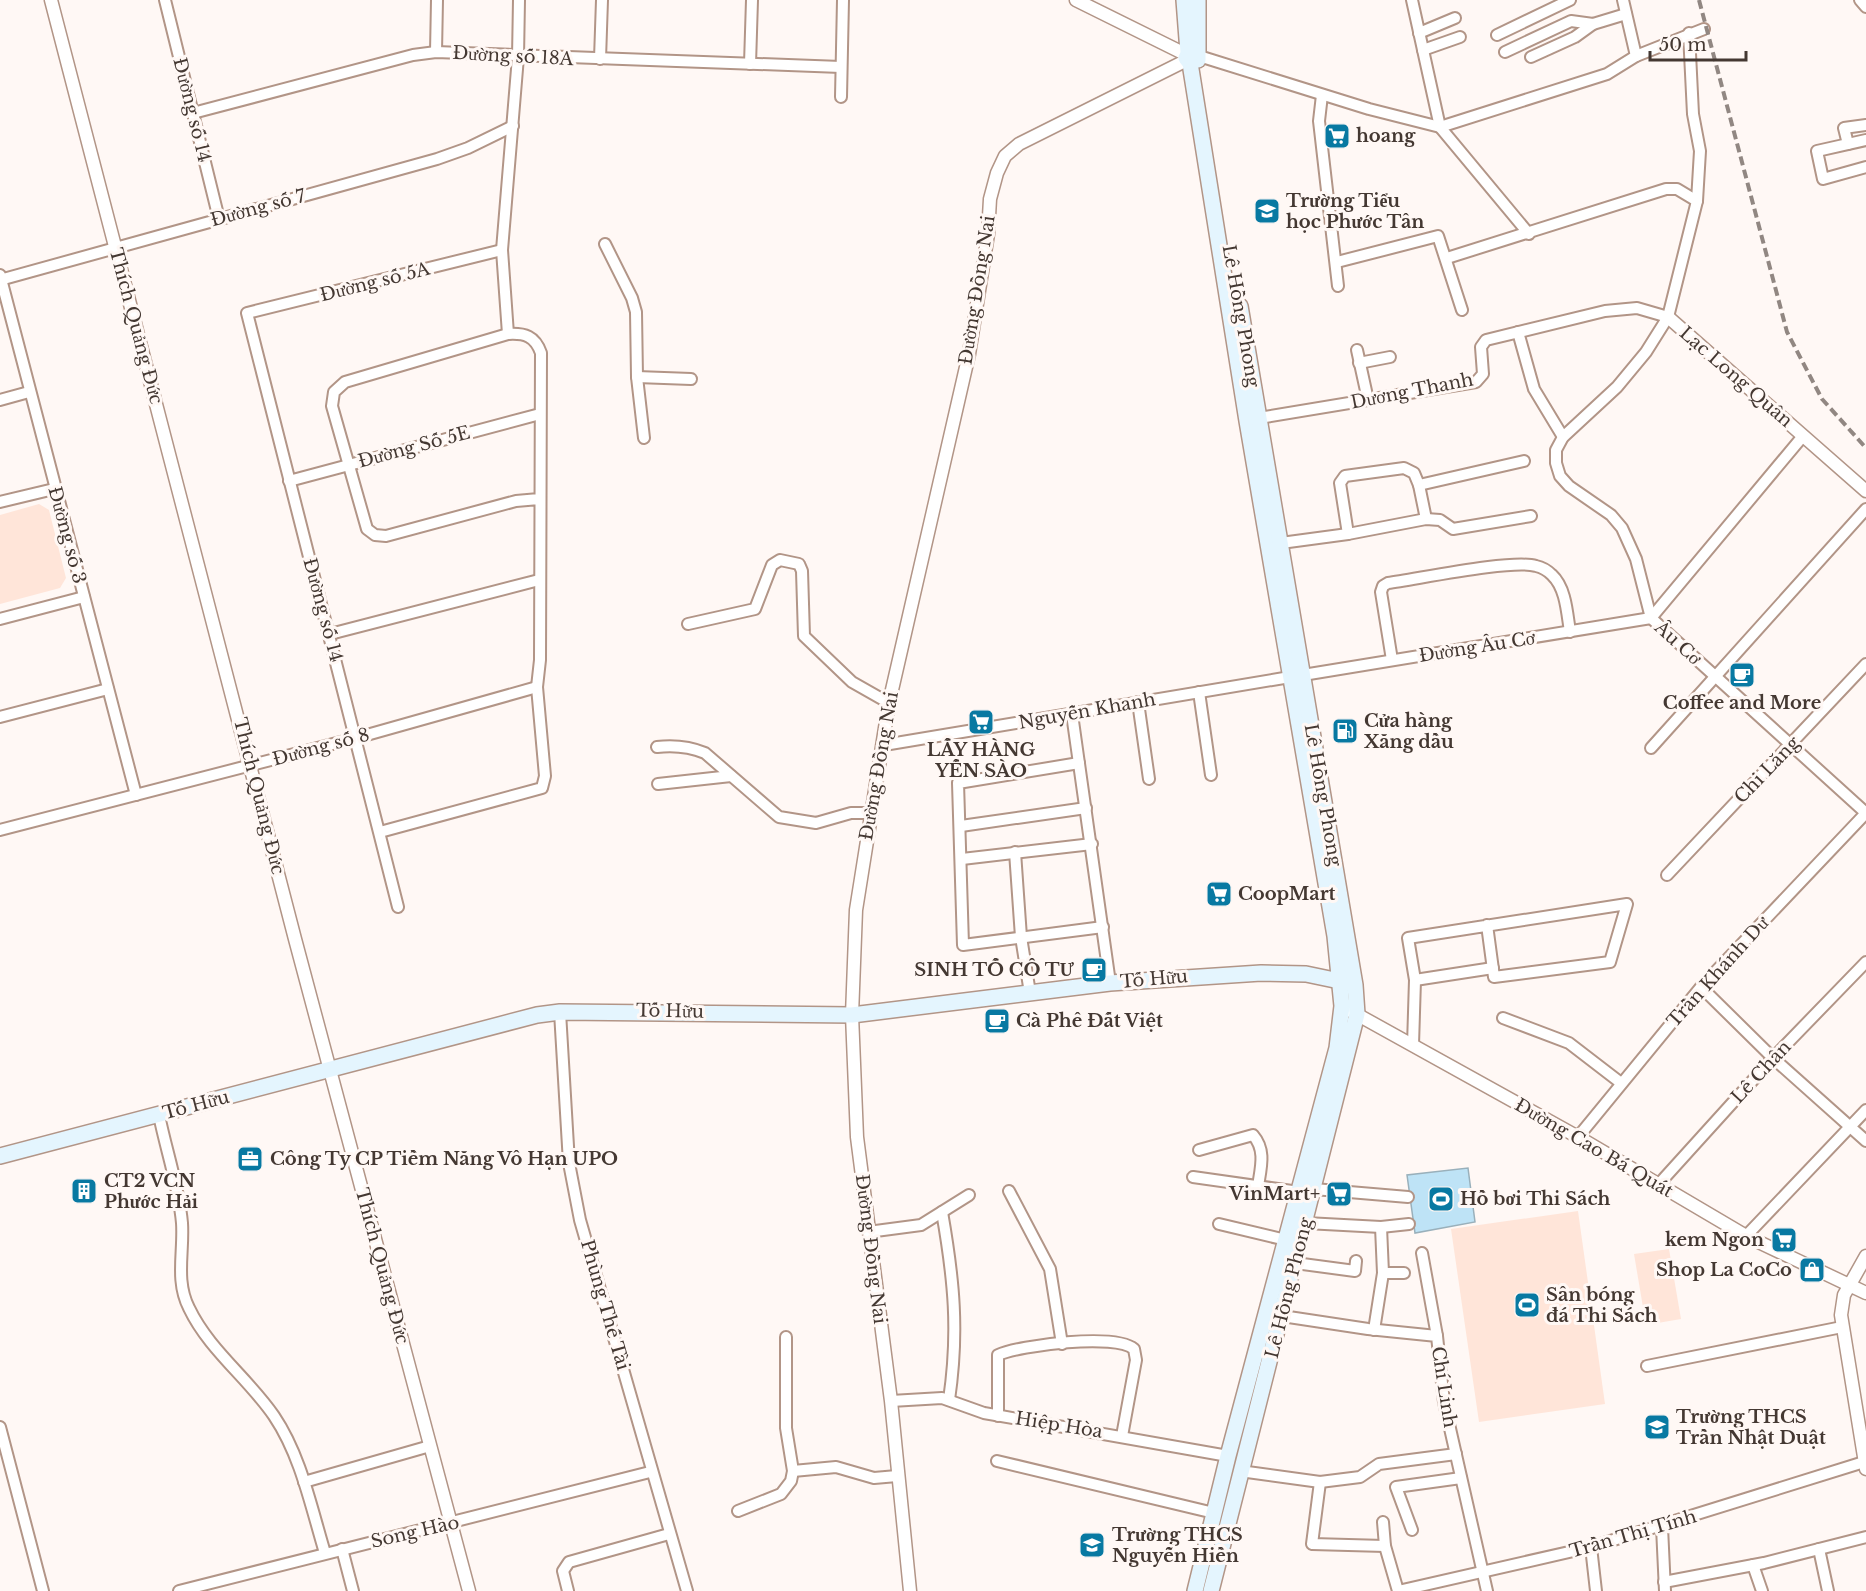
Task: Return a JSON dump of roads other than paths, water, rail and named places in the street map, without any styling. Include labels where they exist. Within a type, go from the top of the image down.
[{"type":"main road","name":"Lê Hồng Phong","points":[[1184,0],[1297,676],[1355,985],[1357,1014],[1306,1223],[1210,1591]]},
{"type":"main road","name":"Lê Hồng Phong","points":[[1192,57],[1198,0]]},
{"type":"main road","name":"Lê Hồng Phong","points":[[1195,1591],[1228,1456],[1337,1048],[1342,1006],[1335,936],[1297,676],[1281,543],[1253,420]]},
{"type":"main road","name":"Tố Hữu","points":[[0,1156],[537,1015],[560,1012],[852,1015],[1110,983],[1261,973],[1306,974],[1355,985]]},
{"type":"street","name":"Thích Quảng Đức","points":[[51,0],[469,1591]]},
{"type":"street","name":"Đường số 14","points":[[165,0],[219,219]]},
{"type":"street","points":[[436,52],[437,0]]},
{"type":"street","points":[[508,334],[502,250],[518,57],[519,0]]},
{"type":"street","points":[[600,59],[602,0]]},
{"type":"street","points":[[750,64],[752,0]]},
{"type":"street","points":[[841,97],[843,0]]},
{"type":"street","points":[[1076,0],[1192,57],[1440,127],[1607,74],[1636,56],[1689,33],[1704,29]]},
{"type":"street","points":[[1412,0],[1440,127],[1529,234]]},
{"type":"street","points":[[1497,34],[1570,0]]},
{"type":"street","points":[[1623,0],[1636,56]]},
{"type":"street","points":[[1860,0],[1866,7]]},
{"type":"street","points":[[1531,57],[1575,37],[1593,24],[1626,14]]},
{"type":"street","points":[[1419,33],[1455,18]]},
{"type":"street","points":[[1505,52],[1571,21],[1593,24]]},
{"type":"street","name":"Lạc Long Quân","points":[[1689,33],[1693,114],[1700,152],[1697,201],[1668,317],[1866,491]]},
{"type":"street","points":[[1423,50],[1460,37]]},
{"type":"street","name":"Đường số 18A","points":[[193,113],[413,55],[436,52],[518,57],[841,67]]},
{"type":"street","name":"Đường Đồng Nai","points":[[910,1591],[891,1401],[857,1137],[852,1015],[856,910],[870,813],[884,745],[888,703],[969,354],[988,234],[990,199],[997,173],[1005,156],[1020,144],[1192,57]]},
{"type":"street","points":[[1322,95],[1319,122],[1338,286]]},
{"type":"street","points":[[1848,144],[1844,128],[1866,125]]},
{"type":"street","name":"Đường số 7","points":[[0,278],[437,159],[468,148],[513,126]]},
{"type":"street","points":[[1866,140],[1817,151],[1823,179],[1866,167]]},
{"type":"street","points":[[1447,258],[1666,189],[1677,189],[1697,201]]},
{"type":"street","points":[[1336,262],[1438,236],[1462,310]]},
{"type":"street","points":[[604,244],[632,298],[637,325],[637,377],[644,438]]},
{"type":"street","name":"Đường số 5A","points":[[248,313],[502,250]]},
{"type":"street","name":"Đường số 3","points":[[0,278],[28,392],[136,795]]},
{"type":"street","name":"Dương Thanh","points":[[1253,420],[1476,382],[1483,374],[1482,342],[1518,332],[1605,311],[1637,308],[1668,317]]},
{"type":"street","name":"Đường số 14","points":[[248,313],[398,907]]},
{"type":"street","points":[[1518,332],[1533,389],[1563,437],[1625,378],[1668,317]]},
{"type":"street","points":[[380,832],[542,788],[545,776],[537,687],[541,353],[530,336],[508,334],[338,386],[332,398],[332,406],[367,529],[381,536],[516,501],[539,499]]},
{"type":"street","points":[[1357,351],[1368,400]]},
{"type":"street","points":[[1359,363],[1390,357]]},
{"type":"street","points":[[637,377],[691,380]]},
{"type":"street","points":[[0,400],[28,392]]},
{"type":"street","name":"Đường Số 5E","points":[[289,481],[540,414]]},
{"type":"street","points":[[1651,618],[1803,436]]},
{"type":"street","name":"Âu Cơ","points":[[1563,437],[1556,450],[1556,463],[1560,476],[1569,486],[1611,515],[1622,528],[1636,560],[1651,618],[1866,813]]},
{"type":"street","points":[[1419,485],[1524,461]]},
{"type":"street","points":[[1348,534],[1340,483],[1344,476],[1404,468],[1414,473],[1419,485],[1426,519]]},
{"type":"street","points":[[0,502],[54,489]]},
{"type":"street","points":[[1651,748],[1866,509]]},
{"type":"street","points":[[1281,543],[1348,534],[1426,519],[1440,520],[1453,529],[1532,516]]},
{"type":"street","points":[[688,624],[755,609],[772,565],[780,560],[799,564],[802,571],[804,636],[852,682],[888,703]]},
{"type":"street","points":[[1392,660],[1381,592],[1383,586],[1388,583],[1513,565],[1535,565],[1552,574],[1558,582],[1570,632]]},
{"type":"street","points":[[330,634],[539,580]]},
{"type":"street","points":[[0,619],[84,597]]},
{"type":"street","name":"Đường Âu Cơ","points":[[1297,676],[1651,618]]},
{"type":"street","name":"Chi Lăng","points":[[1667,875],[1866,664]]},
{"type":"street","name":"Nguyễn Khanh","points":[[884,745],[1297,676]]},
{"type":"street","name":"Đường số 8","points":[[0,830],[356,738],[537,687]]},
{"type":"street","points":[[0,717],[108,689]]},
{"type":"street","points":[[1199,692],[1211,775]]},
{"type":"street","points":[[1138,702],[1149,779]]},
{"type":"street","points":[[1072,714],[1110,983]]},
{"type":"street","points":[[657,747],[693,748],[705,753],[779,817],[816,823],[851,813],[870,813]]},
{"type":"street","points":[[1079,763],[958,783],[963,859],[963,945],[1103,927]]},
{"type":"street","points":[[658,784],[730,776]]},
{"type":"street","points":[[961,826],[1086,807]]},
{"type":"street","name":"Trần Khánh Dư","points":[[1578,1137],[1701,987],[1866,813]]},
{"type":"street","points":[[963,859],[1092,844]]},
{"type":"street","points":[[1015,852],[1021,937],[1030,993]]},
{"type":"street","points":[[1413,1045],[1415,980],[1408,938],[1487,925],[1627,904],[1610,962],[1494,977],[1487,925]]},
{"type":"street","name":"Lê Chân","points":[[1658,1185],[1773,1058],[1866,962]]},
{"type":"street","points":[[1415,980],[1493,968]]},
{"type":"street","points":[[1701,987],[1773,1058],[1866,1141]]},
{"type":"street","name":"Đường Cao Bá Quát","points":[[1342,1006],[1578,1137],[1746,1236],[1866,1293]]},
{"type":"street","name":"Phùng Thế Tài","points":[[560,1012],[569,1163],[574,1192],[636,1412],[650,1472],[687,1591]]},
{"type":"street","points":[[1503,1018],[1569,1042],[1621,1083]]},
{"type":"street","points":[[1746,1236],[1866,1110]]},
{"type":"street","points":[[159,1115],[181,1216],[182,1290],[188,1307],[197,1324],[274,1416],[285,1435],[304,1482],[325,1553]]},
{"type":"street","points":[[1199,1150],[1253,1135],[1258,1141],[1263,1156],[1258,1186]]},
{"type":"street","points":[[1193,1177],[1299,1192]]},
{"type":"street","points":[[1314,1189],[1408,1197]]},
{"type":"street","points":[[1009,1191],[1050,1269],[1062,1344]]},
{"type":"street","points":[[868,1232],[921,1225],[969,1195]]},
{"type":"street","points":[[942,1212],[954,1281],[956,1329],[949,1400]]},
{"type":"street","points":[[1306,1223],[1381,1227],[1409,1224]]},
{"type":"street","points":[[1219,1224],[1286,1240]]},
{"type":"street","points":[[1374,1330],[1383,1273],[1381,1227]]},
{"type":"street","points":[[1422,1253],[1437,1336]]},
{"type":"street","points":[[1865,1465],[1842,1327],[1842,1305],[1848,1285],[1866,1256]]},
{"type":"street","points":[[1295,1263],[1355,1271],[1356,1261]]},
{"type":"street","points":[[1383,1273],[1404,1273]]},
{"type":"street","name":"Chí Linh","points":[[1282,1316],[1374,1330],[1437,1336],[1444,1402],[1487,1591]]},
{"type":"street","points":[[1647,1366],[1842,1327]]},
{"type":"street","points":[[738,1511],[782,1494],[792,1480],[793,1471],[786,1428],[786,1337]]},
{"type":"street","points":[[998,1416],[998,1355],[1009,1350],[1062,1344],[1122,1343],[1134,1349],[1136,1368],[1122,1436]]},
{"type":"street","name":"Hiệp Hòa","points":[[891,1401],[928,1398],[949,1400],[976,1411],[998,1416],[1228,1456]]},
{"type":"street","points":[[0,1427],[43,1591]]},
{"type":"street","points":[[304,1482],[430,1446]]},
{"type":"street","points":[[1240,1471],[1320,1482],[1360,1477],[1379,1464],[1456,1454]]},
{"type":"street","points":[[998,1461],[1214,1513]]},
{"type":"street","name":"Trần Thị Tính","points":[[1398,1591],[1590,1547],[1865,1465]]},
{"type":"street","points":[[793,1471],[836,1467],[874,1478],[897,1476]]},
{"type":"street","name":"Song Hào","points":[[179,1591],[650,1472]]},
{"type":"street","points":[[1412,1530],[1396,1486],[1461,1478]]},
{"type":"street","points":[[1320,1482],[1312,1544],[1384,1546]]},
{"type":"street","points":[[1383,1522],[1384,1546],[1398,1591]]},
{"type":"street","points":[[1662,1527],[1664,1586],[1866,1537]]},
{"type":"street","points":[[568,1591],[564,1571],[568,1562],[669,1534]]},
{"type":"street","points":[[1590,1547],[1596,1591]]},
{"type":"street","points":[[342,1549],[353,1591]]},
{"type":"street","points":[[1819,1549],[1828,1591]]},
{"type":"street","points":[[1753,1565],[1762,1591]]},
{"type":"water","name":"Hồ bơi Thi Sách","points":[[1468,1168],[1475,1222],[1415,1233],[1407,1175]]},
{"type":"railway","points":[[1699,0],[1787,332],[1822,399],[1866,448]]},
{"type":"place","name":"hoang","points":[[1337,136]]},
{"type":"place","name":"Trường Tiểu học Phước Tân","points":[[1267,211]]},
{"type":"place","name":"Coffee and More","points":[[1742,675]]},
{"type":"place","name":"LẤY HÀNG YẾN SÀO","points":[[981,722]]},
{"type":"place","name":"Cửa hàng Xăng dầu","points":[[1345,731]]},
{"type":"place","name":"CoopMart","points":[[1219,894]]},
{"type":"place","name":"SINH TỐ CÔ TƯ","points":[[1094,970]]},
{"type":"place","name":"Cà Phê Đất Việt","points":[[997,1021]]},
{"type":"place","name":"Công Ty CP Tiềm Năng Vô Hạn UPO","points":[[250,1159]]},
{"type":"place","name":"CT2 VCN Phước Hải","points":[[84,1191]]},
{"type":"place","name":"VinMart+","points":[[1339,1194]]},
{"type":"place","name":"Hồ bơi Thi Sách","points":[[1441,1199]]},
{"type":"place","name":"kem Ngon","points":[[1784,1240]]},
{"type":"place","name":"Shop La CoCo","points":[[1812,1270]]},
{"type":"place","name":"Sân bóng đá Thi Sách","points":[[1527,1305]]},
{"type":"place","name":"Trường THCS Trần Nhật Duật","points":[[1657,1427]]},
{"type":"place","name":"Trường THCS Nguyễn Hiền","points":[[1092,1545]]}]
